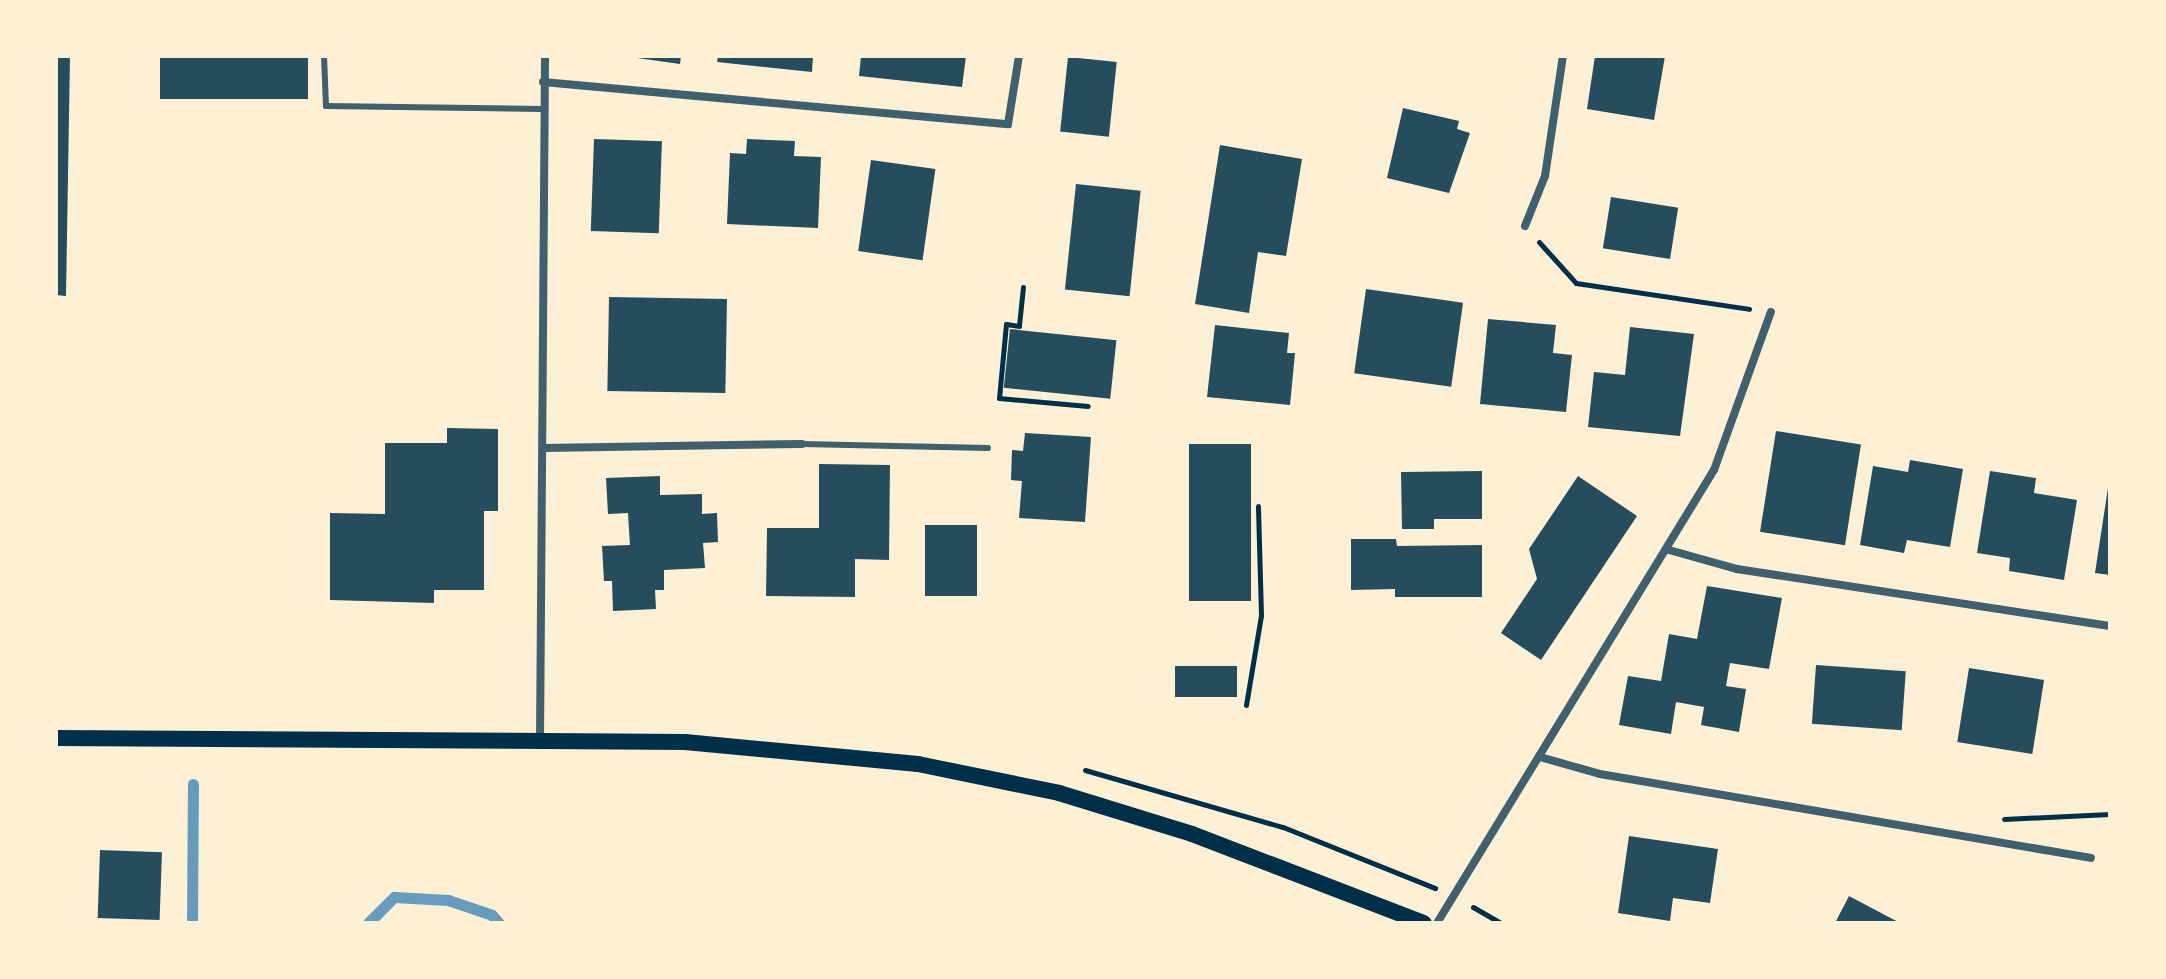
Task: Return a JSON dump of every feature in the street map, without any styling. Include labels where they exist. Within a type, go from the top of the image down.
[{"type":"main road","points":[[56,738],[685,742],[918,764],[1059,793],[1206,838],[1424,923]]},
{"type":"street","points":[[540,742],[542,109],[545,56]]},
{"type":"street","points":[[543,82],[1008,124],[1019,56]]},
{"type":"street","points":[[1525,226],[1545,176],[1563,56]]},
{"type":"street","points":[[1437,923],[1669,550],[1724,445],[1771,312]]},
{"type":"street","points":[[543,448],[802,444]]},
{"type":"street","points":[[1669,550],[1737,569],[2110,626]]},
{"type":"street","points":[[1540,757],[1600,774],[2091,858]]},
{"type":"lane","points":[[324,56],[326,106],[542,109]]},
{"type":"lane","points":[[802,444],[988,448]]},
{"type":"path","points":[[1525,226],[1576,283],[1771,312]]},
{"type":"path","points":[[1023,287],[1019,326],[1006,324],[999,398],[1088,406]]},
{"type":"path","points":[[1246,705],[1261,615],[1258,506]]},
{"type":"path","points":[[1995,821],[2022,815],[2110,814]]},
{"type":"building","points":[[56,56],[70,56],[66,296],[56,295]]},
{"type":"building","points":[[160,56],[308,56],[308,99],[160,99]]},
{"type":"building","points":[[623,56],[681,56],[680,64]]},
{"type":"building","points":[[718,56],[813,56],[812,72],[717,62]]},
{"type":"building","points":[[861,56],[966,56],[962,87],[859,76]]},
{"type":"building","points":[[1595,56],[1665,56],[1654,120],[1587,109]]},
{"type":"building","points":[[1068,57],[1117,62],[1109,137],[1060,132]]},
{"type":"building","points":[[1403,108],[1459,121],[1457,129],[1470,133],[1449,193],[1387,178]]},
{"type":"building","points":[[594,139],[662,141],[659,233],[591,231]]},
{"type":"building","points":[[747,139],[795,141],[794,156],[821,157],[818,228],[727,224],[730,153],[746,154]]},
{"type":"building","points":[[1220,145],[1302,159],[1286,256],[1258,252],[1249,313],[1195,304]]},
{"type":"building","points":[[871,160],[935,169],[923,260],[858,251]]},
{"type":"building","points":[[1076,184],[1141,191],[1130,296],[1065,289]]},
{"type":"building","points":[[1611,197],[1678,208],[1670,259],[1603,248]]},
{"type":"building","points":[[1366,289],[1463,303],[1451,387],[1354,373]]},
{"type":"building","points":[[609,297],[727,299],[725,393],[607,391]]},
{"type":"building","points":[[1488,319],[1556,325],[1553,353],[1572,355],[1566,412],[1480,404]]},
{"type":"building","points":[[1215,325],[1289,333],[1287,353],[1295,353],[1290,405],[1207,397]]},
{"type":"building","points":[[1630,327],[1694,334],[1680,436],[1588,427],[1594,372],[1625,375]]},
{"type":"building","points":[[1010,329],[1116,340],[1110,399],[1004,388]]},
{"type":"building","points":[[447,428],[498,429],[498,511],[484,511],[484,590],[434,590],[434,603],[330,600],[330,513],[385,514],[385,443],[447,443]]},
{"type":"building","points":[[1776,431],[1861,444],[1845,545],[1760,532]]},
{"type":"building","points":[[1025,433],[1091,437],[1085,522],[1019,518],[1022,481],[1011,480],[1012,450],[1023,451]]},
{"type":"building","points":[[1189,444],[1251,444],[1251,601],[1189,601]]},
{"type":"building","points":[[1910,460],[1963,469],[1950,547],[1907,540],[1904,553],[1860,545],[1873,466],[1908,472]]},
{"type":"building","points":[[819,464],[890,465],[889,560],[855,559],[855,597],[766,596],[767,528],[819,528]]},
{"type":"building","points":[[1482,471],[1482,519],[1434,519],[1434,529],[1402,529],[1401,472]]},
{"type":"building","points":[[1990,471],[2036,478],[2034,493],[2077,500],[2064,580],[2009,571],[2010,558],[1977,553]]},
{"type":"building","points":[[660,476],[660,495],[702,494],[702,514],[717,513],[718,542],[703,543],[705,568],[664,570],[664,590],[655,590],[656,609],[613,611],[612,581],[604,581],[602,546],[630,545],[628,513],[608,514],[606,478]]},
{"type":"building","points":[[1578,476],[1637,516],[1541,660],[1501,633],[1537,579],[1529,549]]},
{"type":"building","points":[[2110,488],[2110,575],[2095,573]]},
{"type":"building","points":[[925,525],[977,525],[977,596],[925,596]]},
{"type":"building","points":[[1351,539],[1396,539],[1397,546],[1482,545],[1482,597],[1395,597],[1395,589],[1351,590]]},
{"type":"building","points":[[1707,586],[1782,598],[1769,669],[1730,663],[1726,686],[1746,689],[1739,732],[1701,725],[1704,707],[1676,702],[1671,734],[1619,725],[1628,676],[1661,681],[1669,634],[1697,639]]},
{"type":"building","points":[[1816,665],[1906,671],[1902,730],[1812,724]]},
{"type":"building","points":[[1175,666],[1237,666],[1237,697],[1175,697]]},
{"type":"building","points":[[1969,668],[2044,680],[2032,754],[1957,742]]},
{"type":"building","points":[[1629,836],[1718,849],[1710,903],[1673,898],[1670,921],[1618,913]]},
{"type":"building","points":[[100,850],[162,852],[160,920],[98,918]]},
{"type":"building","points":[[1849,896],[1900,923],[1835,923]]},
{"type":"waterway","points":[[192,923],[193,784]]},
{"type":"waterway","points":[[368,923],[394,897],[448,900],[492,915],[499,923]]}]
